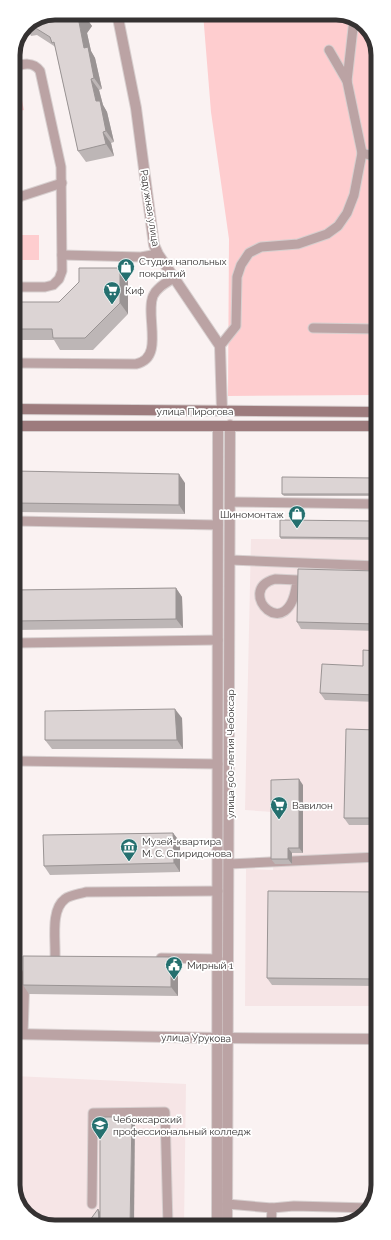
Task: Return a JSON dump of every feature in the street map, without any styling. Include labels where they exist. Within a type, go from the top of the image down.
[{"type":"main road","name":"улица Пирогова","points":[[20,409],[371,412]]},
{"type":"main road","points":[[222,411],[230,425]]},
{"type":"main road","points":[[218,426],[222,411]]},
{"type":"main road","name":"улица Пирогова","points":[[20,426],[371,426]]},
{"type":"street","name":"Радужная улица","points":[[118,20],[136,108],[154,241],[158,254],[220,346]]},
{"type":"street","points":[[220,346],[222,411]]},
{"type":"street","name":"улица 500-летия Чебоксар","points":[[217,1220],[229,891],[230,425]]},
{"type":"street","name":"улица 500-летия Чебоксар","points":[[218,426],[218,959],[223,1038],[227,1220]]},
{"type":"street","points":[[218,559],[230,560]]},
{"type":"street","points":[[218,640],[230,640]]},
{"type":"street","points":[[218,764],[230,764]]},
{"type":"street","points":[[218,864],[229,864]]},
{"type":"street","points":[[218,892],[229,891]]},
{"type":"street","name":"улица Урукова","points":[[20,1034],[371,1039]]},
{"type":"street","points":[[217,1204],[227,1204]]},
{"type":"lane","points":[[220,346],[236,326],[237,277],[240,265],[249,253],[261,248],[298,244],[327,234],[338,226],[347,213],[354,195],[362,153],[347,81],[353,25]]},
{"type":"lane","points":[[329,50],[347,81]]},
{"type":"lane","points":[[20,66],[30,64],[38,68],[40,71],[60,162],[62,183],[62,274],[56,283],[45,287],[20,287]]},
{"type":"lane","points":[[362,153],[371,155]]},
{"type":"lane","points":[[20,197],[62,183]]},
{"type":"lane","points":[[62,255],[141,257],[158,254]]},
{"type":"lane","points":[[20,363],[136,364],[145,361],[152,350],[153,296],[159,288],[174,278]]},
{"type":"lane","points":[[313,328],[371,329]]},
{"type":"lane","points":[[231,502],[371,504]]},
{"type":"lane","points":[[20,521],[218,525]]},
{"type":"lane","points":[[230,560],[371,566]]},
{"type":"lane","points":[[297,580],[275,579],[266,583],[260,592],[261,602],[264,607],[273,613],[285,611],[290,608],[294,600],[297,580],[298,562]]},
{"type":"lane","points":[[20,643],[218,640]]},
{"type":"lane","points":[[20,760],[218,764]]},
{"type":"lane","points":[[229,864],[371,857]]},
{"type":"lane","points":[[42,957],[59,958],[56,918],[59,905],[66,898],[86,892],[218,892]]},
{"type":"lane","points":[[148,958],[218,959]]},
{"type":"lane","points":[[20,1024],[25,971],[27,966]]},
{"type":"lane","points":[[92,1204],[93,1113],[165,1112],[168,1220]]},
{"type":"lane","points":[[227,1204],[272,1208],[294,1206],[362,1208]]},
{"type":"lane","points":[[271,1220],[272,1208]]},
{"type":"shaded area","points":[[204,20],[338,20],[347,22],[357,27],[365,36],[371,51],[371,395],[228,396],[229,239],[211,112]]},
{"type":"shaded area","points":[[20,91],[24,110],[20,111]]},
{"type":"shaded area","points":[[20,235],[39,235],[39,260],[20,260]]},
{"type":"shaded area","points":[[251,539],[371,540],[371,1006],[245,1006],[246,869],[273,870],[274,862],[273,812],[245,810]]},
{"type":"shaded area","name":"Чебоксарский профессиональный колледж","points":[[20,1076],[186,1084],[184,1220],[53,1220],[46,1219],[38,1215],[29,1208],[21,1194],[20,1189]]},
{"type":"building","points":[[80,20],[79,22],[84,48],[88,47],[94,78],[91,79],[96,101],[100,101],[106,131],[103,132],[106,144],[78,151],[54,42],[52,43],[50,37],[34,27],[48,21]]},
{"type":"building","points":[[79,268],[120,268],[120,303],[85,338],[53,338],[52,329],[20,329],[20,302],[59,302],[79,282]]},
{"type":"building","points":[[20,471],[179,474],[179,505],[20,503]]},
{"type":"building","points":[[282,477],[371,478],[371,494],[282,494]]},
{"type":"building","points":[[280,520],[371,521],[371,538],[280,537]]},
{"type":"building","points":[[298,569],[371,571],[371,624],[297,622]]},
{"type":"building","points":[[176,588],[176,619],[20,621],[20,590]]},
{"type":"building","points":[[363,650],[371,651],[371,695],[320,693],[322,664],[363,666]]},
{"type":"building","points":[[175,709],[177,740],[45,740],[45,711]]},
{"type":"building","points":[[346,729],[371,730],[371,818],[344,818]]},
{"type":"building","points":[[299,779],[299,848],[288,848],[288,859],[271,859],[271,780]]},
{"type":"building","points":[[173,833],[174,863],[44,866],[43,835]]},
{"type":"building","points":[[268,891],[371,892],[371,979],[267,978]]},
{"type":"building","points":[[23,956],[171,957],[171,987],[23,985]]},
{"type":"building","points":[[100,1117],[132,1117],[130,1220],[100,1220]]},
{"type":"building","points":[[98,1209],[99,1220],[90,1220]]},
{"type":"place","name":"Студия напольных покрытий","points":[[126,282]]},
{"type":"place","name":"Киф","points":[[112,305]]},
{"type":"place","name":"Шиномонтаж","points":[[297,529]]},
{"type":"place","name":"Вавилон","points":[[279,820]]},
{"type":"place","name":"Музей-квартира М. С. Спиридонова","points":[[129,862]]},
{"type":"place","name":"Мирный 1","points":[[174,980]]},
{"type":"place","name":"Чебоксарский профессиональный колледж","points":[[100,1140]]}]
